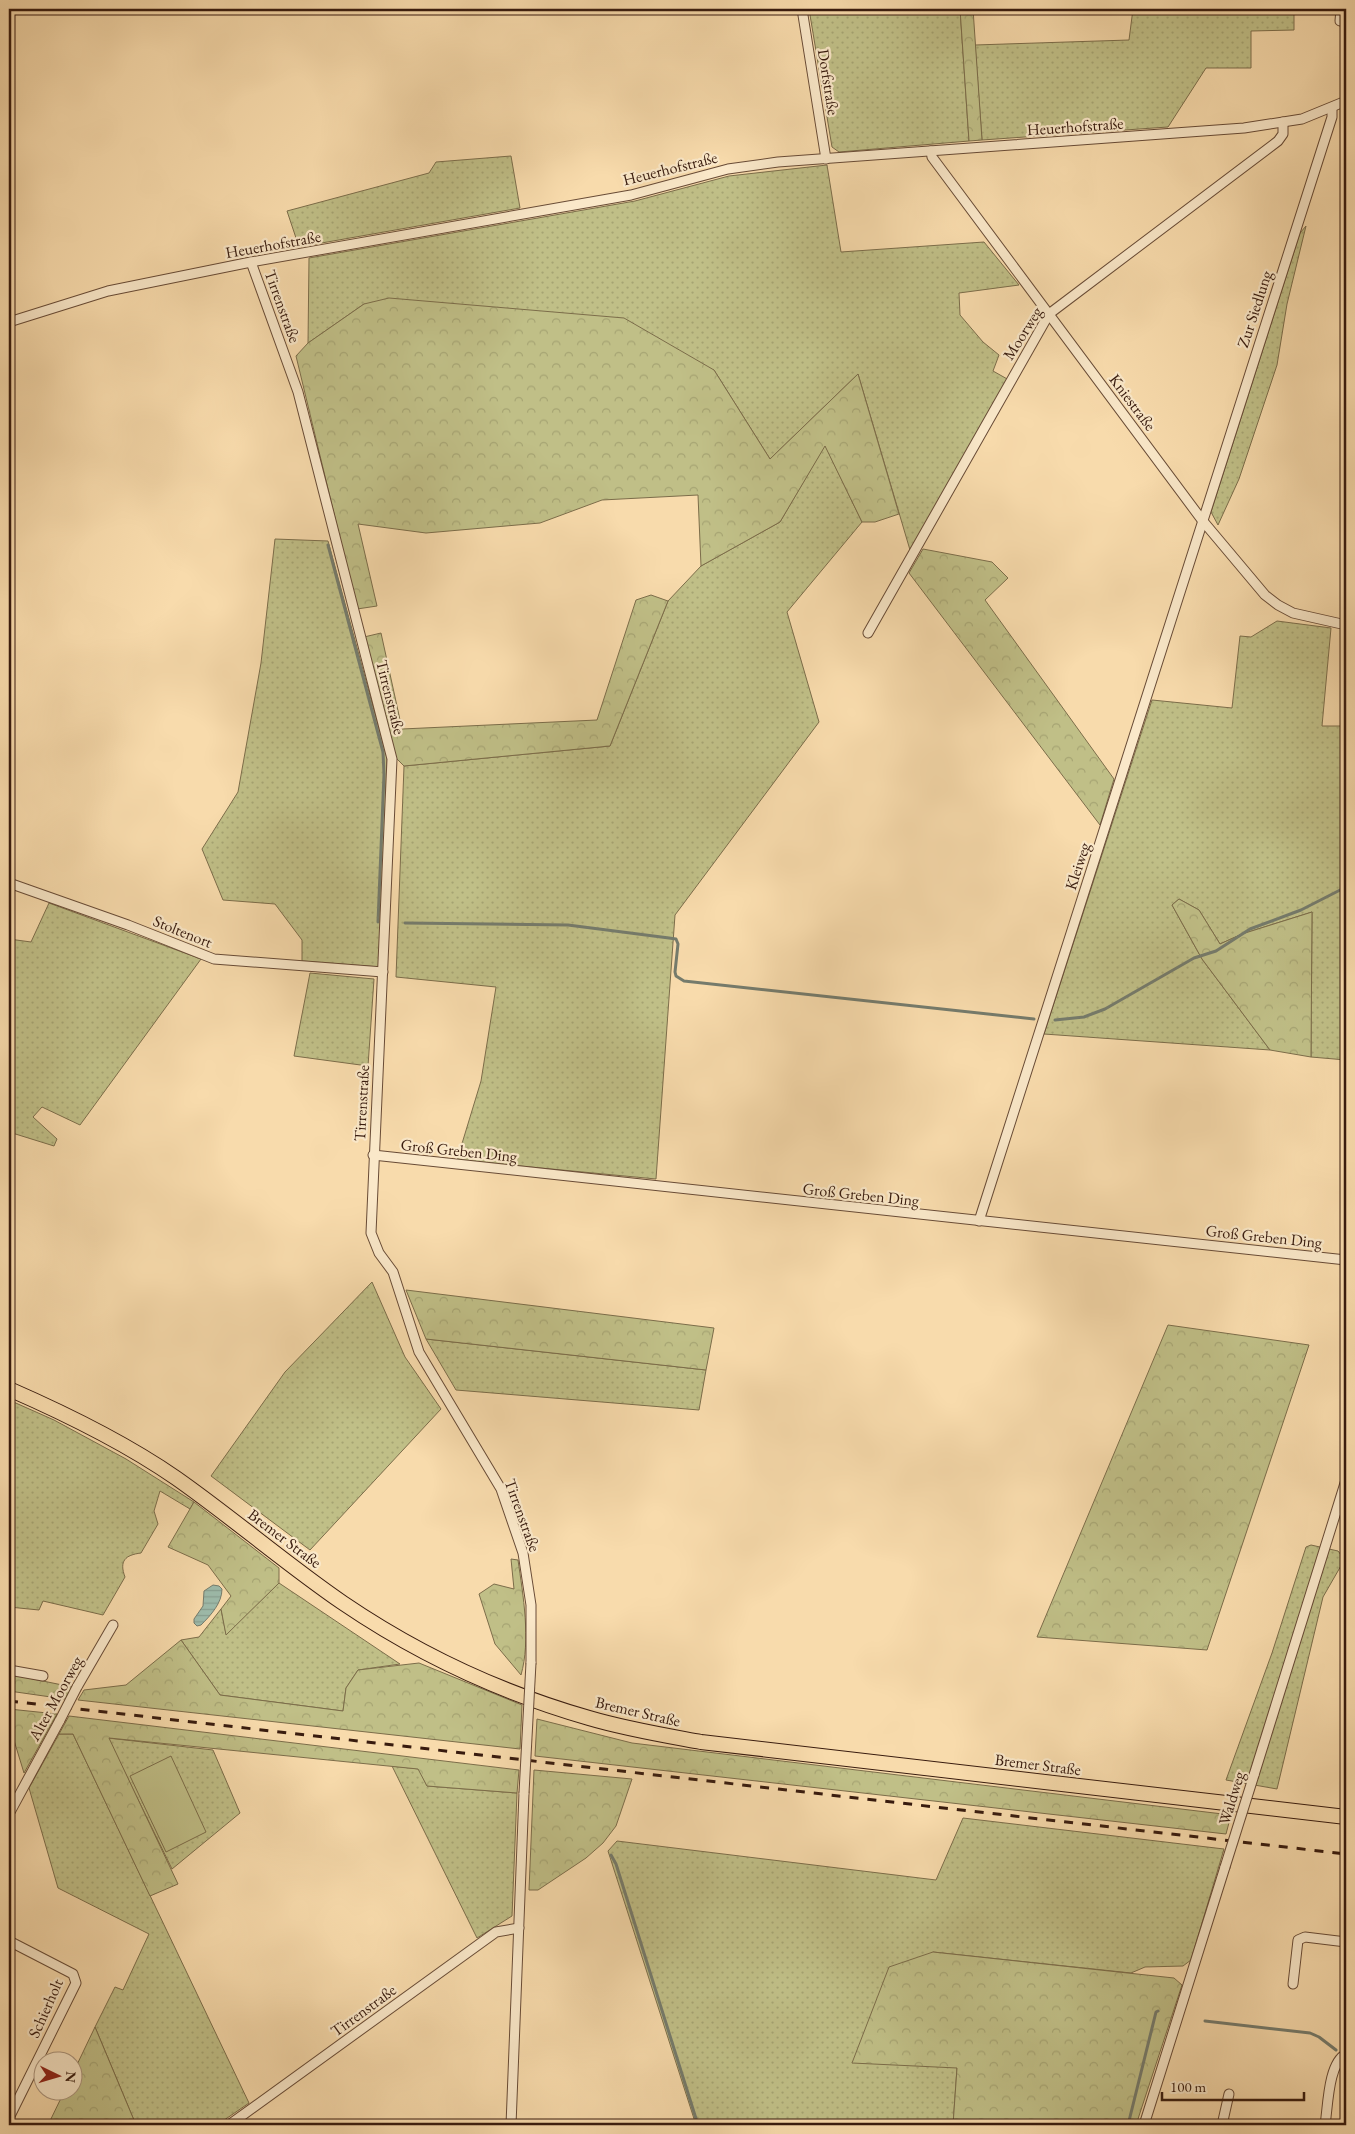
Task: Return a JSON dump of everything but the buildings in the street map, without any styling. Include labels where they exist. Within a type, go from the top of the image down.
[{"type":"main road","name":"Bremer Straße","points":[[9,1389],[56,1410],[174,1476],[344,1604],[418,1649],[490,1683],[581,1716],[646,1732],[701,1742],[1346,1817]]},
{"type":"street","name":"Dorfstraße","points":[[802,9],[826,159]]},
{"type":"street","points":[[1340,21],[1341,9]]},
{"type":"street","name":"Heuerhofstraße","points":[[9,322],[108,291],[251,262],[631,195],[728,169],[778,162],[1244,128],[1302,119],[1346,101]]},
{"type":"street","name":"Zur Siedlung","points":[[1202,520],[1332,117],[1332,108]]},
{"type":"street","name":"Moorweg","points":[[868,633],[1049,314],[1278,141],[1283,134],[1283,122]]},
{"type":"street","name":"Kniestraße","points":[[931,151],[932,157],[1202,520],[1266,595],[1278,605],[1293,613],[1308,618],[1346,625]]},
{"type":"street","name":"Tirrenstraße","points":[[251,262],[298,392],[392,759],[371,1233],[373,1242],[392,1272],[419,1352],[501,1488],[523,1553],[531,1605],[531,1663],[511,2125]]},
{"type":"street","name":"Kleiweg","points":[[979,1222],[1202,520]]},
{"type":"street","name":"Stoltenort","points":[[9,883],[128,925],[214,959],[383,972]]},
{"type":"street","name":"Groß Greben Ding","points":[[374,1155],[979,1222],[1346,1260]]},
{"type":"street","name":"Waldweg","points":[[1144,2125],[1346,1480]]},
{"type":"street","name":"Alter Moorweg","points":[[9,1814],[77,1687],[113,1625]]},
{"type":"street","points":[[9,1670],[43,1676]]},
{"type":"street","name":"Tirrenstraße","points":[[229,2125],[496,1932],[519,1928]]},
{"type":"street","points":[[1293,1984],[1298,1940],[1305,1938],[1346,1942]]},
{"type":"street","name":"Schierholt","points":[[9,1941],[73,1974],[76,1983],[9,2118]]},
{"type":"street","points":[[1325,2125],[1332,2076],[1336,2064],[1346,2054]]},
{"type":"street","points":[[1222,2125],[1229,2094]]},
{"type":"green space","points":[[809,9],[960,9],[969,141],[839,152],[832,147]]},
{"type":"green space","points":[[960,9],[973,9],[982,140],[969,141]]},
{"type":"green space","points":[[1133,9],[1294,9],[1294,30],[1251,31],[1251,68],[1206,68],[1168,127],[982,140],[975,45],[1129,40]]},
{"type":"green space","points":[[511,156],[520,208],[299,247],[287,211],[429,173],[436,162]]},
{"type":"green space","points":[[827,165],[841,252],[984,242],[1019,285],[959,293],[960,315],[983,342],[999,355],[993,371],[1009,380],[910,550],[858,374],[770,459],[714,370],[364,304],[308,343],[309,258],[635,201],[729,176]]},
{"type":"green space","points":[[1306,226],[1287,304],[1277,365],[1239,479],[1218,525],[1211,512],[1300,233]]},
{"type":"green space","points":[[389,298],[624,318],[714,370],[770,459],[858,374],[899,514],[875,522],[862,522],[825,446],[780,522],[701,566],[698,495],[602,500],[540,523],[426,533],[358,524],[377,606],[357,609],[296,356],[308,343],[364,304]]},
{"type":"green space","points":[[825,445],[862,522],[787,612],[819,722],[675,915],[656,1179],[457,1160],[481,1081],[496,987],[396,977],[404,766],[610,746],[668,601],[701,566],[780,522]]},
{"type":"green space","points":[[275,539],[328,541],[387,758],[380,967],[302,961],[302,940],[275,904],[223,900],[202,849],[238,792],[261,663]]},
{"type":"green space","points":[[923,549],[992,562],[1008,578],[985,600],[1114,779],[1100,825],[909,573]]},
{"type":"green space","points":[[651,595],[668,601],[610,746],[404,766],[396,758],[364,637],[381,633],[402,729],[597,720],[636,600]]},
{"type":"green space","points":[[1277,621],[1331,628],[1322,726],[1346,726],[1346,1060],[1311,1057],[1312,912],[1242,934],[1220,944],[1199,910],[1179,899],[1172,905],[1202,959],[1270,1050],[1044,1034],[1152,700],[1232,708],[1240,636],[1251,637]]},
{"type":"green space","points":[[1179,899],[1199,910],[1220,944],[1242,934],[1312,912],[1311,1057],[1270,1050],[1202,959],[1172,905]]},
{"type":"green space","points":[[49,903],[201,959],[80,1125],[42,1107],[33,1117],[57,1139],[54,1146],[9,1132],[9,939],[31,942]]},
{"type":"green space","points":[[310,973],[374,979],[368,1066],[294,1056]]},
{"type":"green space","points":[[372,1282],[405,1357],[441,1409],[310,1550],[211,1476],[285,1372]]},
{"type":"green space","points":[[406,1290],[714,1328],[706,1370],[426,1339]]},
{"type":"green space","points":[[1168,1325],[1309,1345],[1207,1650],[1037,1637]]},
{"type":"green space","points":[[426,1339],[706,1370],[699,1410],[456,1390]]},
{"type":"green space","points":[[9,1400],[54,1420],[126,1459],[194,1502],[190,1509],[160,1491],[154,1511],[158,1524],[141,1553],[127,1557],[123,1563],[125,1577],[103,1615],[43,1601],[39,1610],[9,1607]]},
{"type":"green space","points":[[194,1502],[279,1568],[279,1583],[226,1635],[221,1609],[231,1596],[208,1565],[168,1547]]},
{"type":"green space","points":[[1311,1545],[1338,1551],[1342,1556],[1342,1564],[1323,1597],[1277,1789],[1226,1780],[1272,1653],[1306,1547]]},
{"type":"green space","points":[[511,1559],[518,1560],[525,1618],[525,1647],[521,1675],[495,1644],[479,1594],[494,1584],[514,1589]]},
{"type":"green space","points":[[279,1583],[400,1664],[358,1670],[346,1688],[343,1711],[220,1695],[181,1640],[199,1637],[221,1609],[226,1634]]},
{"type":"green space","points":[[181,1640],[220,1695],[343,1711],[346,1688],[358,1670],[419,1663],[522,1705],[520,1749],[78,1700],[84,1690],[126,1685]]},
{"type":"green space","points":[[9,1674],[72,1687],[65,1699],[9,1691]]},
{"type":"green space","points":[[9,1709],[57,1714],[24,1773],[9,1724]]},
{"type":"green space","points":[[69,1716],[519,1770],[517,1793],[427,1786],[418,1769],[109,1738],[178,1884],[150,1896],[73,1734],[59,1734]]},
{"type":"green space","points":[[537,1719],[632,1743],[1231,1815],[1226,1834],[535,1756]]},
{"type":"green space","points":[[59,1734],[73,1734],[249,2103],[217,2125],[136,2125],[95,2027],[115,1987],[123,1990],[149,1934],[58,1888],[29,1788]]},
{"type":"green space","points":[[108,1738],[213,1750],[240,1813],[172,1869]]},
{"type":"green space","points":[[171,1756],[206,1832],[166,1852],[130,1776]]},
{"type":"green space","points":[[392,1766],[419,1769],[427,1786],[517,1793],[512,1916],[477,1938]]},
{"type":"green space","points":[[534,1770],[632,1779],[616,1826],[603,1843],[586,1858],[538,1890],[529,1890]]},
{"type":"green space","points":[[963,1818],[1224,1849],[1191,1960],[1183,1966],[1145,1967],[1131,1973],[933,1952],[957,2068],[953,2125],[696,2125],[608,1851],[617,1841],[936,1880]]},
{"type":"green space","points":[[933,1952],[1174,1978],[1182,1985],[1136,2125],[953,2125],[957,2068],[852,2063],[889,1967]]},
{"type":"green space","points":[[95,2027],[136,2125],[48,2125],[59,2102],[82,2102],[82,2054]]},
{"type":"shaded area","points":[[213,1585],[219,1586],[222,1589],[222,1594],[215,1609],[201,1625],[197,1626],[194,1623],[194,1619],[203,1606],[204,1591]]},
{"type":"waterway","points":[[328,545],[383,752],[384,774],[378,922]]},
{"type":"waterway","points":[[1055,1020],[1084,1017],[1105,1009],[1194,958],[1216,951],[1250,929],[1301,910],[1346,887]]},
{"type":"waterway","points":[[405,923],[568,925],[676,939],[678,944],[675,972],[676,976],[684,981],[1034,1019]]},
{"type":"waterway","points":[[611,1855],[616,1864],[698,2125]]},
{"type":"waterway","points":[[1128,2125],[1156,2012],[1158,2011]]},
{"type":"waterway","points":[[1205,2021],[1310,2033],[1319,2037],[1336,2050]]},
{"type":"railway","points":[[9,1701],[1346,1854]]}]
